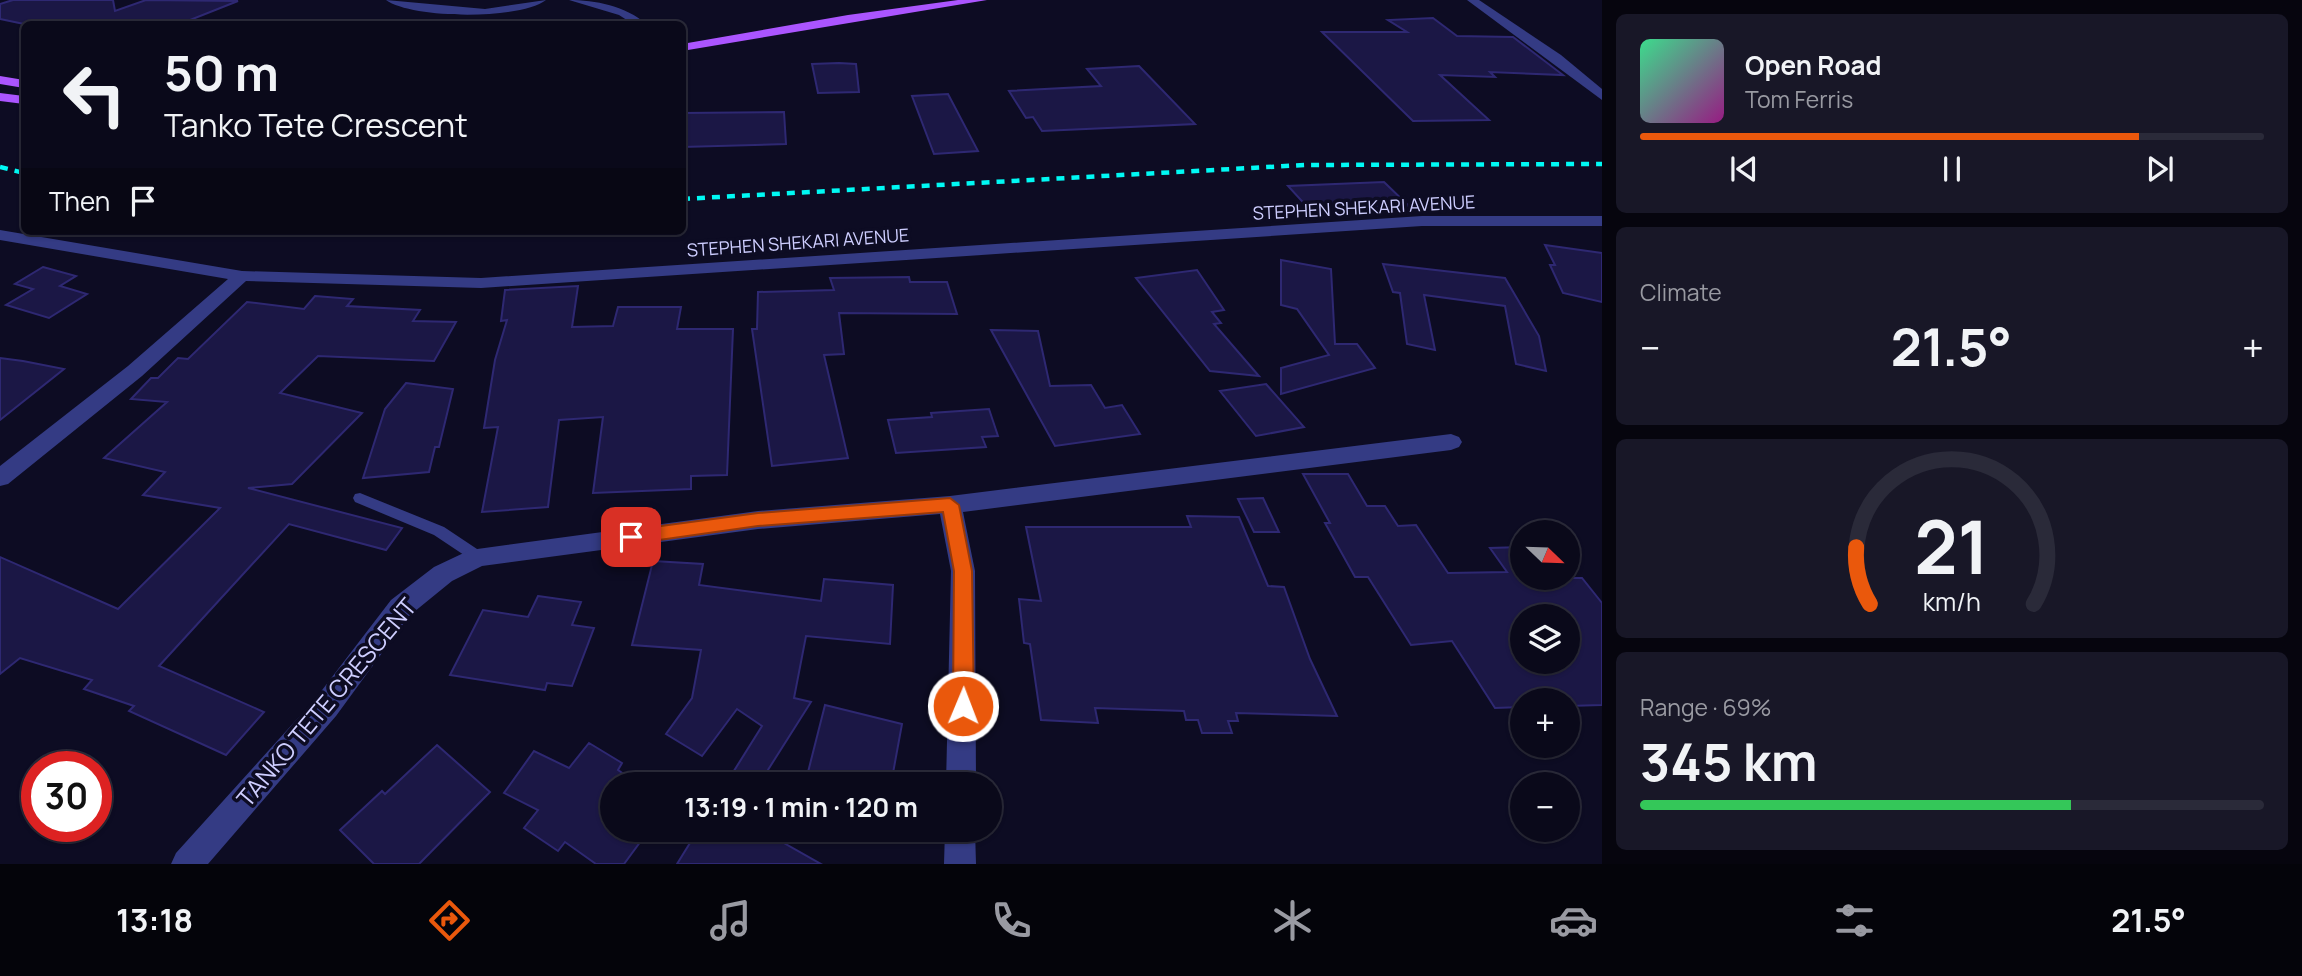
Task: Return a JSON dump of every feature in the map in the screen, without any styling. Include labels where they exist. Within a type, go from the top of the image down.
[{"type":"main road","points":[[686,35],[889,0]]},
{"type":"main road","points":[[686,47],[848,18],[982,0]]},
{"type":"main road","points":[[0,80],[21,84]]},
{"type":"main road","points":[[0,97],[21,100]]},
{"type":"street","points":[[390,0],[459,13],[500,12],[541,0]]},
{"type":"street","points":[[574,0],[622,13],[635,21]]},
{"type":"street","points":[[1472,0],[1557,58],[1602,96]]},
{"type":"street","name":"STEPHEN SHEKARI AVENUE","points":[[0,234],[242,276],[481,283],[1422,221],[1602,221]]},
{"type":"street","points":[[0,478],[135,370],[242,276]]},
{"type":"street","name":"TANKO TETE CRESCENT","points":[[187,864],[326,707],[400,608],[443,575],[478,557],[758,520],[950,505],[1451,442]]},
{"type":"street","points":[[950,505],[963,571],[961,772]]},
{"type":"street","points":[[960,842],[960,864]]},
{"type":"lane","points":[[360,498],[439,531],[478,557]]},
{"type":"building","points":[[13,0],[113,0],[115,11],[146,0],[238,1],[188,21],[21,21],[21,23],[0,19],[0,4]]},
{"type":"building","points":[[1433,18],[1457,36],[1513,37],[1563,75],[1490,72],[1495,77],[1440,75],[1489,120],[1413,121],[1322,32],[1407,32],[1388,20]]},
{"type":"building","points":[[812,64],[856,64],[859,92],[818,93]]},
{"type":"building","points":[[1139,66],[1195,124],[1042,131],[1033,117],[1026,118],[1009,91],[1101,86],[1087,69]]},
{"type":"building","points":[[948,94],[978,151],[934,154],[912,96]]},
{"type":"building","points":[[784,112],[786,144],[686,147],[686,113]]},
{"type":"building","points":[[1384,182],[1409,206],[1310,210],[1288,186]]},
{"type":"building","points":[[1545,245],[1602,253],[1602,302],[1563,293],[1550,265],[1555,265]]},
{"type":"building","points":[[1281,260],[1331,269],[1335,344],[1357,344],[1375,368],[1281,394],[1281,368],[1329,355],[1297,309],[1281,305]]},
{"type":"building","points":[[1383,264],[1505,278],[1539,336],[1546,371],[1516,364],[1505,306],[1424,295],[1435,350],[1407,344],[1400,293],[1393,292]]},
{"type":"building","points":[[43,267],[76,276],[60,286],[87,294],[49,318],[6,305],[33,289],[15,284]]},
{"type":"building","points":[[1197,270],[1224,310],[1212,312],[1221,323],[1214,324],[1259,376],[1210,371],[1136,278]]},
{"type":"building","points":[[909,277],[910,282],[947,282],[957,314],[839,313],[844,354],[824,355],[848,458],[772,466],[752,329],[757,329],[758,292],[834,290],[830,278]]},
{"type":"building","points":[[578,286],[572,327],[613,326],[618,307],[681,307],[677,329],[733,329],[727,475],[691,476],[691,489],[593,493],[603,417],[559,420],[548,507],[482,512],[498,427],[484,428],[495,360],[507,320],[501,321],[505,290]]},
{"type":"building","points":[[315,296],[353,299],[347,306],[420,310],[413,321],[456,322],[434,361],[318,356],[280,393],[362,413],[292,484],[248,488],[402,528],[386,550],[289,524],[159,666],[264,712],[226,755],[129,711],[134,706],[84,689],[92,680],[20,658],[0,674],[0,557],[118,609],[220,508],[143,495],[165,472],[104,458],[167,402],[131,399],[151,378],[158,378],[178,358],[188,359],[247,302],[304,309]]},
{"type":"building","points":[[991,330],[1038,331],[1050,386],[1091,385],[1105,408],[1122,405],[1140,434],[1055,446]]},
{"type":"building","points":[[0,358],[23,361],[64,369],[0,420]]},
{"type":"building","points":[[406,383],[453,389],[439,447],[435,447],[429,472],[363,478],[385,409]]},
{"type":"building","points":[[1266,384],[1304,427],[1256,436],[1220,391]]},
{"type":"building","points":[[989,409],[998,436],[982,437],[986,447],[896,453],[888,420],[932,417],[931,413]]},
{"type":"building","points":[[1303,474],[1348,474],[1367,506],[1385,506],[1398,526],[1416,525],[1448,573],[1507,572],[1490,548],[1510,547],[1510,590],[1580,590],[1582,578],[1602,603],[1602,705],[1580,706],[1580,688],[1510,688],[1510,707],[1495,708],[1452,641],[1411,645],[1368,577],[1355,577],[1325,523],[1330,523]]},
{"type":"building","points":[[1263,498],[1279,532],[1254,532],[1238,499]]},
{"type":"building","points":[[1187,516],[1239,517],[1268,586],[1284,587],[1310,659],[1337,716],[1236,713],[1238,721],[1228,721],[1232,733],[1202,733],[1198,720],[1186,720],[1184,711],[1095,708],[1098,723],[1041,720],[1030,644],[1024,643],[1019,599],[1041,601],[1026,527],[1191,527]]},
{"type":"building","points":[[653,561],[703,564],[699,585],[821,601],[824,579],[893,585],[890,644],[806,636],[794,698],[811,702],[767,772],[733,772],[762,726],[737,709],[702,756],[666,734],[692,698],[701,650],[632,645]]},
{"type":"building","points":[[538,596],[581,602],[572,625],[594,628],[572,686],[547,683],[545,690],[450,675],[483,610],[528,617]]},
{"type":"building","points":[[825,705],[902,724],[893,772],[808,772]]},
{"type":"building","points":[[589,743],[622,763],[618,770],[621,772],[600,772],[600,842],[640,842],[624,864],[596,864],[565,842],[558,851],[524,828],[538,810],[504,793],[534,751],[569,768]]},
{"type":"building","points":[[437,745],[490,792],[419,864],[374,864],[340,830],[382,791],[385,794]]},
{"type":"building","points":[[691,842],[782,842],[821,864],[677,864]]},
{"type":"railway","points":[[686,199],[1305,165],[1602,164]]},
{"type":"railway","points":[[0,167],[21,172]]},
{"type":"route","points":[[631,537],[758,520],[950,505],[963,571],[963,706]]}]
